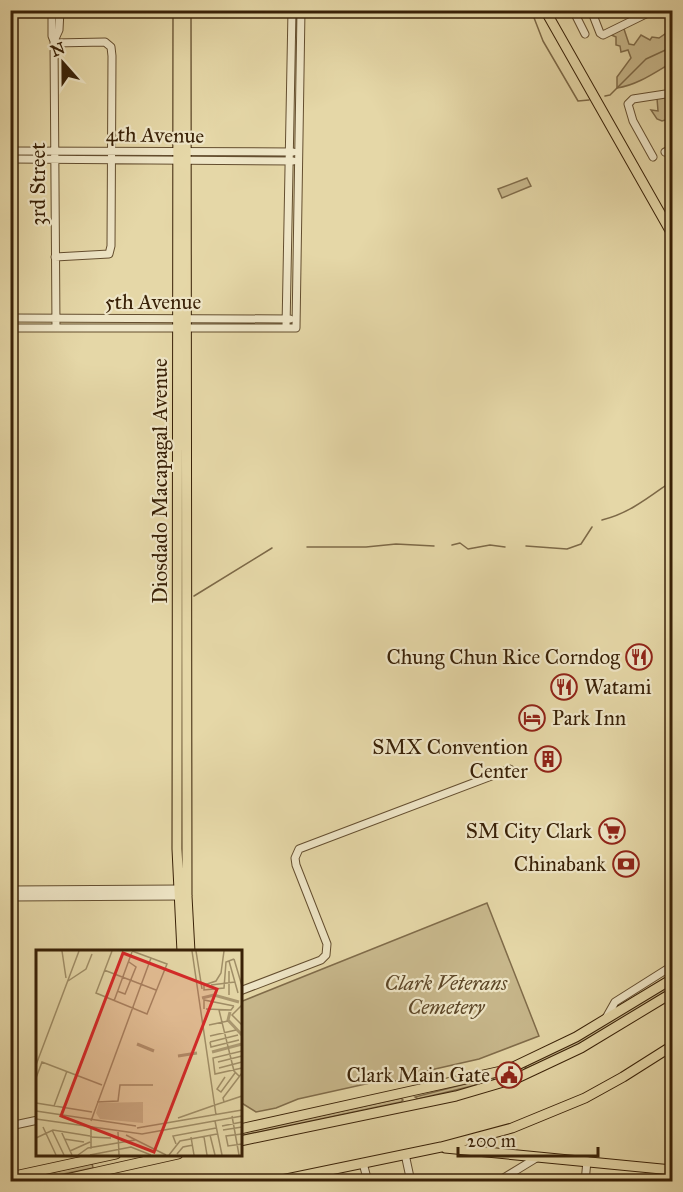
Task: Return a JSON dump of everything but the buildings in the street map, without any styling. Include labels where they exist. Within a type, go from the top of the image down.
[{"type":"main road","points":[[545,10],[596,96],[672,234]]},
{"type":"main road","name":"Diosdado Macapagal Avenue","points":[[182,950],[184,11]]},
{"type":"main road","name":"Diosdado Macapagal Avenue","points":[[183,893],[190,950]]},
{"type":"main road","points":[[242,1128],[505,1071],[605,1020],[672,979]]},
{"type":"main road","points":[[242,1141],[456,1096],[508,1081],[593,1042],[672,993]]},
{"type":"main road","points":[[272,1182],[441,1147],[512,1128],[561,1109],[613,1083],[672,1046]]},
{"type":"main road","points":[[521,1064],[525,1075]]},
{"type":"main road","points":[[505,1071],[508,1081]]},
{"type":"main road","points":[[441,1147],[672,1170]]},
{"type":"main road","points":[[10,1177],[111,1156]]},
{"type":"main road","points":[[53,1182],[173,1156]]},
{"type":"street","name":"3rd Street","points":[[52,10],[56,327]]},
{"type":"street","name":"3rd Street","points":[[54,42],[59,30],[60,10]]},
{"type":"street","points":[[286,328],[292,10]]},
{"type":"street","points":[[296,319],[302,10]]},
{"type":"street","points":[[573,10],[585,34]]},
{"type":"street","points":[[591,10],[600,33],[603,35],[654,10]]},
{"type":"street","points":[[54,42],[98,41],[105,42],[111,47],[112,151],[109,254],[55,257]]},
{"type":"street","points":[[653,157],[633,121],[628,104],[633,99],[672,93]]},
{"type":"street","name":"4th Avenue","points":[[10,151],[112,151],[298,161]]},
{"type":"street","name":"4th Avenue","points":[[10,159],[112,160],[298,152]]},
{"type":"street","name":"5th Avenue","points":[[10,318],[56,318],[182,324],[296,328],[296,319],[182,324],[10,328]]},
{"type":"street","points":[[242,990],[321,960],[326,955],[327,944],[296,865],[295,855],[299,849],[510,769]]},
{"type":"street","points":[[10,890],[183,893]]},
{"type":"street","points":[[10,897],[183,893]]},
{"type":"street","points":[[605,1020],[615,1002],[672,966]]},
{"type":"street","points":[[10,1126],[36,1120]]},
{"type":"street","points":[[405,1154],[411,1182]]},
{"type":"street","points":[[497,1182],[538,1157]]},
{"type":"street","points":[[585,1182],[587,1161]]},
{"type":"street","points":[[363,1162],[368,1182]]},
{"type":"green space","points":[[623,26],[629,44],[634,45],[641,35],[650,40],[652,37],[659,38],[670,33],[672,35],[672,66],[671,63],[652,75],[617,88],[617,77],[631,58],[628,50],[621,52],[620,46],[616,45],[616,37],[609,34]]},
{"type":"green space","points":[[667,95],[672,118],[662,121],[657,119],[651,110],[658,111],[657,98]]},
{"type":"green space","points":[[527,178],[531,186],[502,198],[498,189]]},
{"type":"green space","name":"Clark Veterans Cemetery","points":[[487,903],[539,1036],[479,1059],[413,1074],[393,1082],[388,1079],[298,1099],[276,1108],[256,1112],[242,1103],[242,1001]]},
{"type":"green space","points":[[672,981],[672,988],[567,1052],[525,1069],[526,1065],[583,1037]]},
{"type":"green space","points":[[492,1077],[493,1081],[418,1099],[415,1097]]},
{"type":"green space","points":[[401,1098],[403,1100],[242,1136],[242,1133]]},
{"type":"green space","points":[[92,1163],[93,1168],[29,1181],[11,1182]]},
{"type":"waterway","points":[[531,10],[543,41],[578,101],[589,100]]},
{"type":"waterway","points":[[605,96],[610,95],[646,59],[672,47]]},
{"type":"waterway","points":[[602,520],[630,509],[672,481]]},
{"type":"waterway","points":[[526,546],[567,549],[581,544],[592,527]]},
{"type":"waterway","points":[[452,545],[460,543],[468,549],[490,545],[505,547]]},
{"type":"waterway","points":[[307,547],[366,547],[396,544],[434,546]]},
{"type":"waterway","points":[[194,596],[272,548]]},
{"type":"place","name":"Chung Chun Rice Corndog","points":[[639,657]]},
{"type":"place","name":"Watami","points":[[564,687]]},
{"type":"place","name":"Park Inn","points":[[532,718]]},
{"type":"place","name":"SMX Convention Center","points":[[548,759]]},
{"type":"place","name":"SM City Clark","points":[[612,831]]},
{"type":"place","name":"Chinabank","points":[[626,864]]},
{"type":"place","name":"Clark Main Gate","points":[[509,1075]]}]
